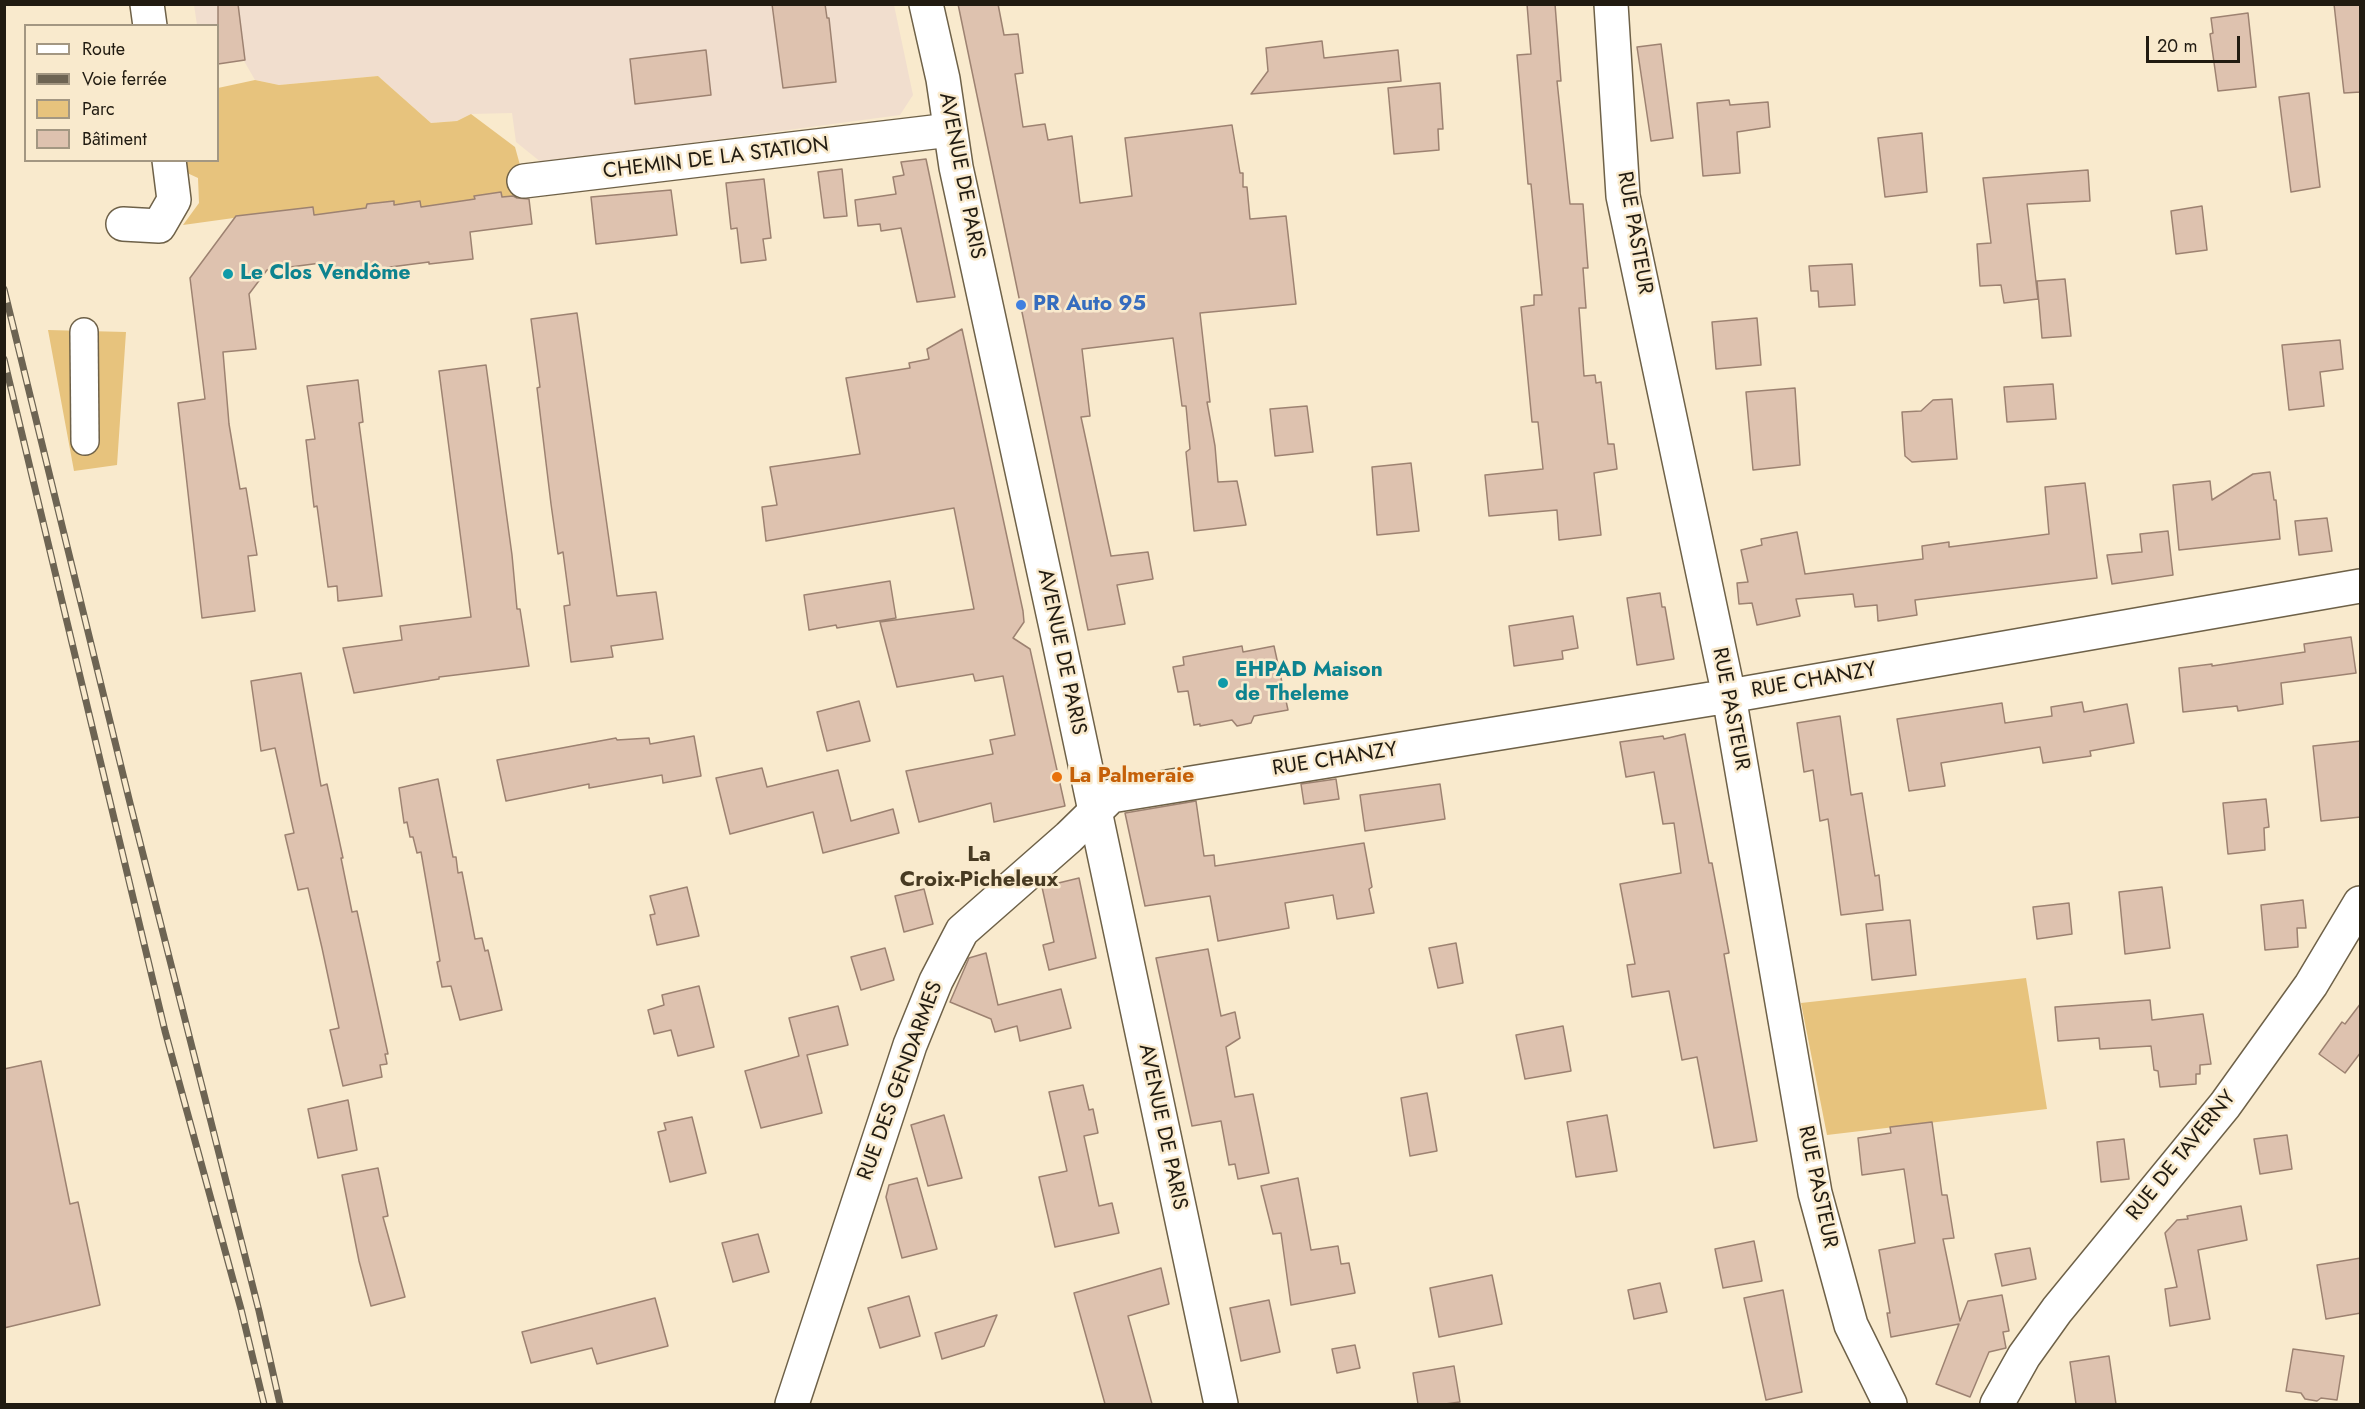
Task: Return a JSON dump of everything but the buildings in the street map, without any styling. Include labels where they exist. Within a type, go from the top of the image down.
[{"type":"street","points":[[147,4],[150,24]]},
{"type":"street","name":"AVENUE DE PARIS","points":[[926,4],[943,79],[956,167],[1221,1404]]},
{"type":"street","name":"RUE PASTEUR","points":[[1611,4],[1623,196],[1729,696],[1815,1193],[1851,1325],[1890,1404]]},
{"type":"street","name":"CHEMIN DE LA STATION","points":[[524,181],[950,130]]},
{"type":"street","points":[[123,224],[175,207],[169,162]]},
{"type":"street","points":[[84,332],[85,441]]},
{"type":"street","name":"RUE CHANZY","points":[[1095,811],[1111,796],[1121,794],[1729,696],[2361,586]]},
{"type":"street","name":"RUE DES GENDARMES","points":[[792,1404],[910,1045],[936,981],[962,931],[1095,811]]},
{"type":"street","name":"RUE DE TAVERNY","points":[[1997,1404],[2024,1356],[2057,1310],[2225,1105],[2312,985],[2361,903]]},
{"type":"shaded area","points":[[194,5],[894,5],[913,95],[900,115],[542,163],[516,142],[512,113],[471,114],[457,121],[431,123],[378,76],[279,85],[255,80],[244,61],[219,64],[219,24],[197,24]]},
{"type":"green space","points":[[378,76],[431,123],[457,121],[471,114],[515,147],[528,194],[502,197],[501,192],[474,197],[475,199],[421,207],[420,201],[394,205],[393,201],[367,204],[366,208],[314,215],[313,207],[183,225],[199,203],[198,178],[185,172],[184,162],[219,162],[219,88],[255,80],[279,85]]},
{"type":"green space","points":[[48,330],[126,332],[117,465],[74,471]]},
{"type":"green space","points":[[2026,978],[2047,1109],[1827,1135],[1801,1003]]},
{"type":"railway","points":[[4,289],[130,803],[259,1311],[280,1404]]},
{"type":"railway","points":[[4,359],[165,1031],[241,1309],[264,1404]]},
{"type":"place","name":"Le Clos Vendôme","points":[[228,274]]},
{"type":"place","name":"PR Auto 95","points":[[1021,305]]},
{"type":"place","name":"EHPAD Maison de Theleme","points":[[1223,683]]},
{"type":"place","name":"La Palmeraie","points":[[1057,777]]},
{"type":"district","name":"La Croix-Picheleux","points":[[979,868]]}]
